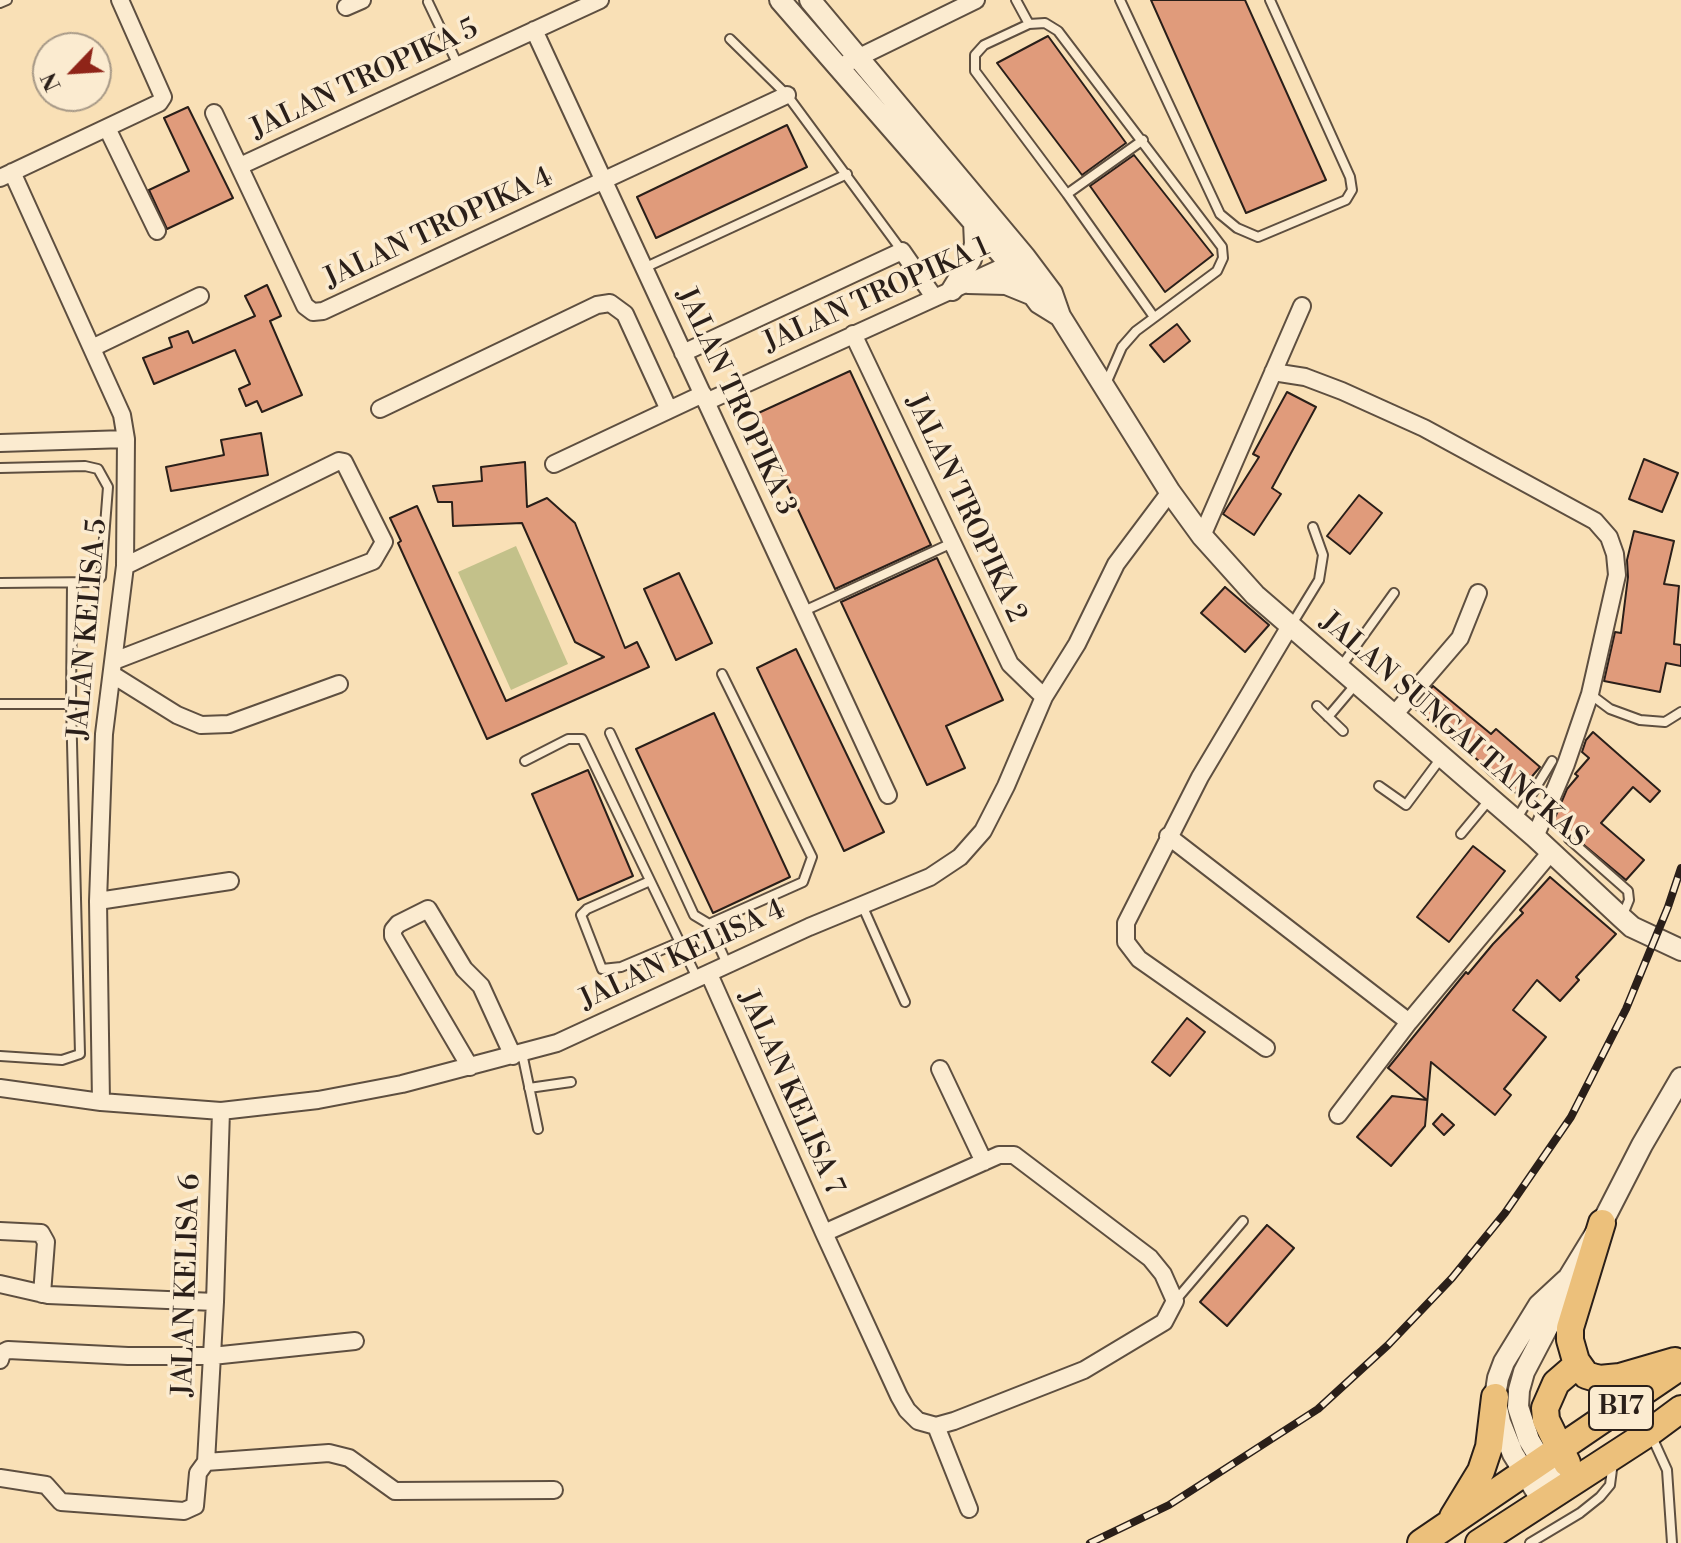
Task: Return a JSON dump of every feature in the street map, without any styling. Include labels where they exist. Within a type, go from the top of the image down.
[{"type":"main road","points":[[1602,1223],[1570,1328],[1572,1350],[1578,1364],[1586,1375],[1599,1379],[1681,1363]]},
{"type":"main road","name":"B17","points":[[1421,1543],[1681,1363]]},
{"type":"main road","points":[[1560,1491],[1542,1462],[1545,1408],[1556,1383],[1578,1364]]},
{"type":"main road","points":[[1447,1527],[1481,1471],[1489,1447],[1495,1397]]},
{"type":"main road","name":"B17","points":[[1482,1542],[1681,1409]]},
{"type":"street","name":"JALAN KELISA 5","points":[[101,1102],[98,901],[104,734],[125,566],[126,439],[122,415],[92,348],[6,175],[159,103],[163,97],[120,0]]},
{"type":"street","name":"JALAN TROPIKA 5","points":[[240,166],[600,0]]},
{"type":"street","points":[[780,0],[974,222],[1052,293],[1060,316]]},
{"type":"street","points":[[810,0],[859,57],[1018,260],[1039,303],[1060,316]]},
{"type":"street","points":[[837,68],[976,0]]},
{"type":"street","name":"JALAN TROPIKA 3","points":[[534,30],[888,795]]},
{"type":"street","name":"JALAN TROPIKA 4","points":[[214,113],[305,306],[313,312],[323,311],[787,95]]},
{"type":"street","points":[[107,128],[157,231]]},
{"type":"street","points":[[951,290],[971,259],[975,244],[974,222]]},
{"type":"street","points":[[683,353],[902,251],[951,290],[1006,284],[1033,295]]},
{"type":"street","name":"JALAN TROPIKA 1","points":[[554,464],[669,410],[853,334],[1018,260]]},
{"type":"street","points":[[92,348],[200,296]]},
{"type":"street","points":[[380,409],[597,305],[610,303],[625,314],[669,410]]},
{"type":"street","points":[[1197,530],[1302,306]]},
{"type":"street","name":"JALAN SUNGAI TANGKAS","points":[[1060,316],[1170,492],[1197,530],[1255,595],[1516,820],[1632,927],[1681,950]]},
{"type":"street","name":"JALAN TROPIKA 2","points":[[853,334],[1010,664],[1044,697]]},
{"type":"street","points":[[1273,372],[1305,377],[1424,428],[1595,521],[1609,537],[1617,575],[1590,694],[1566,764],[1535,837]]},
{"type":"street","points":[[0,443],[126,439]]},
{"type":"street","points":[[114,668],[373,561],[384,542],[344,462],[339,461],[125,566]]},
{"type":"street","name":"JALAN KELISA 4","points":[[0,1088],[101,1102],[221,1111],[318,1100],[470,1067],[557,1043],[930,877],[960,857],[983,831],[1044,697],[1077,644],[1116,564],[1170,492]]},
{"type":"street","points":[[1393,716],[1460,638],[1478,593]]},
{"type":"street","points":[[1266,1048],[1139,959],[1126,942],[1126,923],[1200,777],[1290,626]]},
{"type":"street","points":[[114,668],[177,715],[201,725],[229,724],[339,684]]},
{"type":"street","points":[[1168,836],[1409,1022]]},
{"type":"street","points":[[1338,1115],[1409,1022],[1551,852]]},
{"type":"street","points":[[98,901],[230,881]]},
{"type":"street","points":[[470,1067],[393,936],[398,924],[428,909],[464,969],[481,986],[518,1055]]},
{"type":"street","name":"JALAN KELISA 7","points":[[703,976],[907,1410],[918,1421],[936,1426]]},
{"type":"street","points":[[940,1069],[984,1162]]},
{"type":"street","points":[[1560,1491],[1529,1440],[1518,1407],[1524,1372],[1557,1309],[1569,1277],[1681,1078]]},
{"type":"street","name":"JALAN KELISA 6","points":[[0,1478],[46,1485],[61,1502],[184,1511],[195,1506],[198,1473],[206,1462],[221,1111]]},
{"type":"street","name":"JALAN KELISA 7","points":[[824,1233],[999,1155],[1014,1155],[1150,1258],[1163,1274],[1175,1301]]},
{"type":"street","points":[[0,1231],[41,1233],[46,1242],[42,1294]]},
{"type":"street","points":[[1542,1462],[1513,1454],[1500,1422],[1495,1397],[1504,1362],[1539,1305],[1569,1277]]},
{"type":"street","points":[[0,1284],[42,1294],[215,1302]]},
{"type":"street","points":[[969,1509],[936,1426],[1084,1370],[1164,1322],[1175,1301]]},
{"type":"street","points":[[0,1360],[2,1353],[8,1350],[128,1356],[212,1356],[355,1341]]},
{"type":"street","points":[[206,1462],[329,1453],[349,1458],[395,1491],[554,1490]]},
{"type":"lane","points":[[0,3],[7,0]]},
{"type":"lane","points":[[1016,0],[1029,24]]},
{"type":"lane","points":[[1120,0],[1220,214],[1237,228],[1258,237],[1346,200],[1352,190],[1350,177],[1270,0]]},
{"type":"lane","points":[[428,2],[458,66]]},
{"type":"lane","points":[[1105,386],[1122,347],[1136,331],[1217,271],[1223,258],[1222,247],[1058,31],[1045,23],[1029,24],[984,45],[975,55],[975,71],[1154,317]]},
{"type":"lane","points":[[730,39],[787,95],[902,251]]},
{"type":"lane","points":[[1067,194],[1143,140]]},
{"type":"lane","points":[[644,268],[847,174]]},
{"type":"lane","points":[[0,468],[85,466],[98,469],[108,487],[101,577],[96,582],[0,583]]},
{"type":"lane","points":[[1290,626],[1319,580],[1323,555],[1313,527]]},
{"type":"lane","points":[[803,612],[952,543]]},
{"type":"lane","points":[[0,1056],[62,1060],[80,1054],[71,704],[72,583]]},
{"type":"lane","points":[[1340,669],[1394,593]]},
{"type":"lane","points":[[709,924],[803,882],[812,857],[722,674]]},
{"type":"lane","points":[[1328,717],[1357,683]]},
{"type":"lane","points":[[1590,694],[1610,709],[1640,720],[1665,722],[1681,712]]},
{"type":"lane","points":[[0,704],[71,704]]},
{"type":"lane","points":[[1317,706],[1343,731]]},
{"type":"lane","points":[[610,733],[694,915],[709,924],[728,965]]},
{"type":"lane","points":[[525,761],[568,739],[582,739],[680,942],[703,976]]},
{"type":"lane","points":[[1379,786],[1406,805],[1441,757]]},
{"type":"lane","points":[[1516,820],[1552,761]]},
{"type":"lane","points":[[1461,834],[1491,799]]},
{"type":"lane","points":[[1569,839],[1628,891],[1629,900],[1622,918]]},
{"type":"lane","points":[[650,881],[587,909],[581,915],[602,969],[621,967],[680,942]]},
{"type":"lane","points":[[862,905],[905,1002]]},
{"type":"lane","points":[[518,1055],[538,1129]]},
{"type":"lane","points":[[529,1088],[571,1082]]},
{"type":"lane","points":[[1175,1301],[1243,1221]]},
{"type":"lane","points":[[1650,1432],[1667,1470],[1672,1543]]},
{"type":"lane","points":[[1530,1543],[1600,1497],[1610,1485],[1613,1455]]},
{"type":"shaded area","points":[[516,546],[568,664],[511,690],[458,572]]},
{"type":"building","points":[[1151,0],[1245,0],[1326,180],[1246,213]]},
{"type":"building","points":[[1048,36],[1126,143],[1082,175],[997,63]]},
{"type":"building","points":[[188,107],[233,198],[167,229],[149,190],[189,171],[164,118]]},
{"type":"building","points":[[787,125],[807,167],[656,238],[637,197]]},
{"type":"building","points":[[1134,155],[1213,255],[1165,292],[1090,186]]},
{"type":"building","points":[[267,285],[281,316],[270,321],[302,395],[262,412],[257,401],[246,406],[239,389],[250,384],[235,350],[154,384],[143,358],[172,347],[169,338],[188,331],[193,343],[255,316],[245,296]]},
{"type":"building","points":[[1177,324],[1190,341],[1164,362],[1150,345]]},
{"type":"building","points":[[850,371],[931,545],[835,589],[754,415]]},
{"type":"building","points":[[1287,392],[1316,407],[1272,488],[1281,494],[1254,535],[1223,514],[1259,457],[1253,454]]},
{"type":"building","points":[[261,433],[268,475],[171,491],[166,467],[224,455],[221,440]]},
{"type":"building","points":[[1644,459],[1678,473],[1662,512],[1629,499]]},
{"type":"building","points":[[525,462],[527,507],[547,498],[575,523],[625,648],[637,642],[649,667],[487,739],[398,543],[401,541],[390,518],[417,506],[506,701],[604,657],[575,642],[522,523],[453,526],[452,502],[438,502],[433,486],[482,481],[481,467]]},
{"type":"building","points":[[1359,495],[1382,513],[1350,554],[1327,536]]},
{"type":"building","points":[[1634,531],[1674,541],[1664,584],[1679,586],[1674,644],[1681,645],[1681,666],[1666,663],[1660,692],[1604,681],[1615,632],[1621,633],[1627,560]]},
{"type":"building","points":[[937,558],[1003,700],[946,726],[965,768],[927,785],[841,602]]},
{"type":"building","points":[[679,573],[712,643],[676,660],[644,589]]},
{"type":"building","points":[[1225,587],[1269,625],[1245,652],[1201,613]]},
{"type":"building","points":[[796,649],[884,832],[844,851],[757,668]]},
{"type":"building","points":[[1433,686],[1491,734],[1496,729],[1540,767],[1517,794],[1497,776],[1494,779],[1482,768],[1484,765],[1414,708]]},
{"type":"building","points":[[714,713],[790,877],[713,913],[636,749]]},
{"type":"building","points":[[1593,732],[1660,791],[1650,802],[1633,787],[1601,823],[1644,860],[1626,880],[1554,820],[1567,789],[1578,776],[1575,774],[1589,758],[1582,752]]},
{"type":"building","points":[[588,770],[633,876],[578,900],[532,794]]},
{"type":"building","points":[[1473,846],[1505,871],[1449,942],[1417,917]]},
{"type":"building","points":[[1550,877],[1616,934],[1576,977],[1579,980],[1560,1001],[1537,980],[1513,1010],[1546,1037],[1504,1089],[1511,1095],[1495,1115],[1431,1062],[1425,1126],[1391,1166],[1357,1137],[1392,1096],[1427,1100],[1388,1068],[1466,972],[1468,974],[1523,913],[1520,910]]},
{"type":"building","points":[[1187,1018],[1205,1032],[1170,1076],[1152,1062]]},
{"type":"building","points":[[1442,1114],[1454,1125],[1444,1135],[1433,1124]]},
{"type":"building","points":[[1267,1225],[1294,1248],[1227,1326],[1200,1302]]},
{"type":"railway","points":[[1090,1543],[1169,1505],[1318,1409],[1388,1345],[1452,1278],[1505,1213],[1571,1117],[1626,1009],[1681,868]]}]
